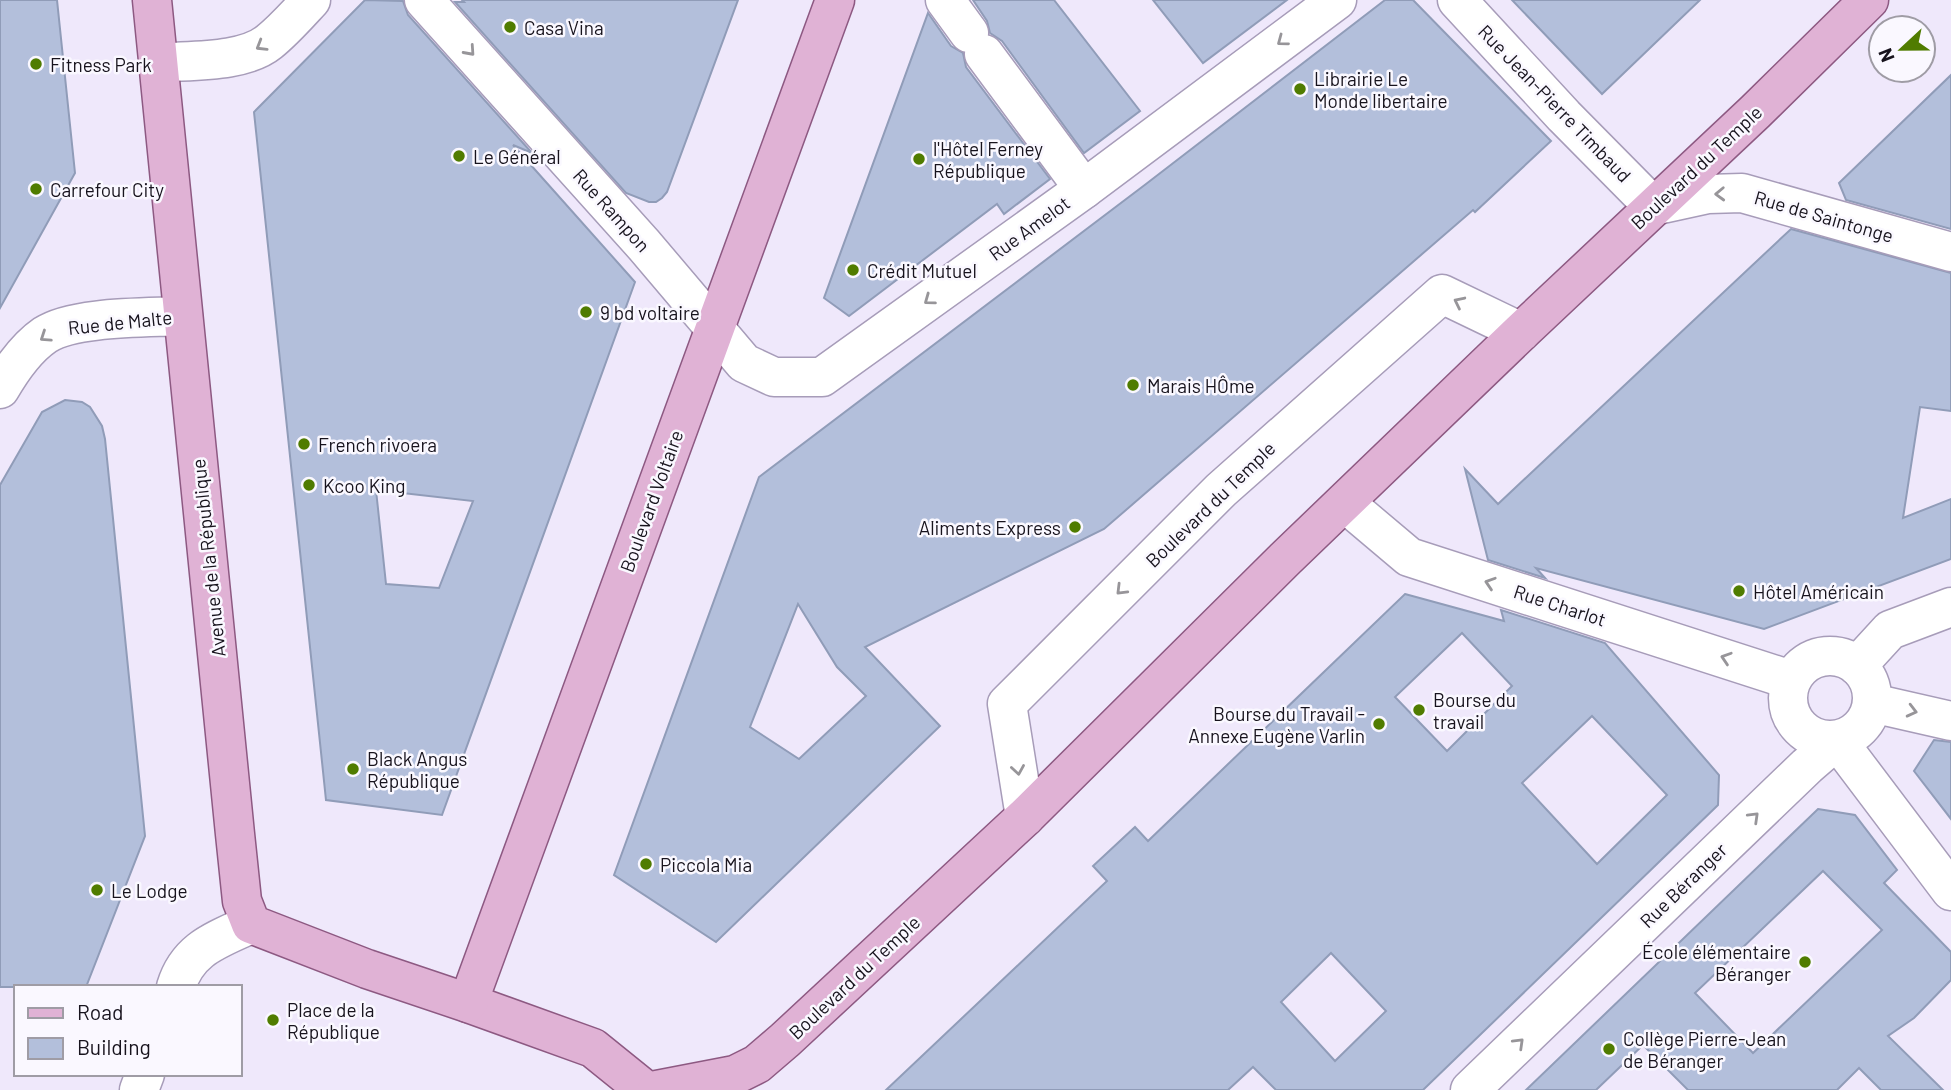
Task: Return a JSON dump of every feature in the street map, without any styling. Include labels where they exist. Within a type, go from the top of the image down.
[{"type":"main road","name":"Avenue de la République","points":[[152,0],[236,845],[243,901],[251,924]]},
{"type":"main road","name":"Boulevard Voltaire","points":[[468,1003],[835,0]]},
{"type":"main road","name":"Boulevard du Temple","points":[[657,1090],[735,1075],[757,1064],[785,1041],[1025,817],[1284,559],[1755,112],[1869,0]]},
{"type":"main road","points":[[251,924],[367,970],[593,1048],[645,1090]]},
{"type":"street","points":[[158,63],[252,52],[268,43],[311,0]]},
{"type":"street","name":"Rue Rampon","points":[[424,0],[715,327]]},
{"type":"street","points":[[945,0],[1084,189]]},
{"type":"street","name":"Rue Amelot","points":[[715,327],[744,363],[774,377],[822,377],[1084,189],[1336,0]]},
{"type":"street","name":"Rue Jean-Pierre Timbaud","points":[[1457,0],[1564,116],[1653,206]]},
{"type":"street","name":"Rue de Saintonge","points":[[1653,206],[1707,194],[1742,193],[1951,252]]},
{"type":"street","name":"Boulevard du Temple","points":[[1025,817],[1007,704],[1221,489],[1442,295],[1521,332]]},
{"type":"street","name":"Rue de Malte","points":[[0,389],[27,351],[45,335],[68,324],[183,316]]},
{"type":"street","name":"Rue Charlot","points":[[1345,503],[1409,557],[1791,680]]},
{"type":"street","points":[[1857,666],[1890,630],[1951,607]]},
{"type":"street","points":[[1834,656],[1857,666],[1866,676],[1872,703],[1861,727],[1850,736],[1824,741],[1811,737],[1800,729],[1792,719],[1787,693],[1791,680],[1808,661],[1834,656]]},
{"type":"street","points":[[1872,703],[1951,721]]},
{"type":"street","points":[[1837,740],[1951,891]]},
{"type":"street","name":"Rue Béranger","points":[[1470,1090],[1837,740]]},
{"type":"street","points":[[177,985],[186,962],[196,953],[251,924]]},
{"type":"building","points":[[0,0],[57,0],[75,173],[0,308]]},
{"type":"building","points":[[365,0],[403,1],[408,15],[532,153],[513,145],[635,282],[442,815],[326,800],[254,112]],"holes":[[[376,490],[473,501],[439,588],[386,584]]]},
{"type":"building","points":[[462,0],[738,0],[667,192],[662,198],[649,202],[626,193],[455,2],[464,2]]},
{"type":"building","points":[[973,0],[1054,0],[1140,111],[1084,153],[1002,41],[990,33],[987,21]]},
{"type":"building","points":[[1153,0],[1287,0],[1203,63]]},
{"type":"building","points":[[1385,0],[1413,0],[1551,141],[1475,212],[1473,210],[1104,529],[865,647],[940,726],[716,942],[614,875],[759,477]],"holes":[[[798,604],[837,667],[866,696],[799,759],[750,727]]]},
{"type":"building","points":[[1512,0],[1700,0],[1602,94]]},
{"type":"building","points":[[928,13],[951,46],[963,53],[966,67],[1050,179],[1004,214],[997,204],[849,316],[824,298]]},
{"type":"building","points":[[1951,75],[1951,229],[1846,200],[1839,183]]},
{"type":"building","points":[[1791,229],[1951,273],[1951,411],[1920,407],[1903,518],[1951,499],[1951,559],[1764,629],[1536,568],[1545,578],[1488,560],[1465,469],[1498,504]]},
{"type":"building","points":[[65,400],[82,402],[90,407],[102,426],[145,836],[87,985],[0,987],[0,485],[42,412]]},
{"type":"building","points":[[1405,594],[1504,621],[1501,610],[1605,643],[1719,775],[1718,805],[1423,1090],[1276,1090],[1253,1067],[1228,1090],[886,1090],[1107,881],[1093,866],[1135,827],[1148,841]],"holes":[[[1462,633],[1512,686],[1447,751],[1395,697]],[[1592,716],[1667,795],[1597,864],[1522,783]],[[1331,953],[1386,1011],[1335,1061],[1281,1002]]]},
{"type":"building","points":[[1934,740],[1951,742],[1951,819],[1914,771]]},
{"type":"building","name":"École élémentaire Béranger","points":[[1818,809],[1855,815],[1897,870],[1884,883],[1951,952],[1951,980],[1914,1018],[1888,1036],[1943,1090],[1881,1090],[1859,1068],[1837,1090],[1688,1090],[1643,1045],[1596,1090],[1526,1090]],"holes":[[[1823,871],[1882,930],[1753,1053],[1695,993]]]},
{"type":"place","name":"Casa Vina","points":[[510,27]]},
{"type":"place","name":"Fitness Park","points":[[36,64]]},
{"type":"place","name":"Librairie Le Monde libertaire","points":[[1300,89]]},
{"type":"place","name":"Le Général","points":[[459,156]]},
{"type":"place","name":"l'Hôtel Ferney République","points":[[919,159]]},
{"type":"place","name":"Carrefour City","points":[[36,189]]},
{"type":"place","name":"Crédit Mutuel","points":[[853,270]]},
{"type":"place","name":"9 bd voltaire","points":[[586,312]]},
{"type":"place","name":"Marais HÔme","points":[[1133,385]]},
{"type":"place","name":"French rivoera","points":[[304,444]]},
{"type":"place","name":"Kcoo King","points":[[309,485]]},
{"type":"place","name":"Aliments Express","points":[[1075,527]]},
{"type":"place","name":"Hôtel Américain","points":[[1739,591]]},
{"type":"place","name":"Bourse du travail","points":[[1419,710]]},
{"type":"place","name":"Bourse du Travail - Annexe Eugène Varlin","points":[[1379,724]]},
{"type":"place","name":"Black Angus République","points":[[353,769]]},
{"type":"place","name":"Piccola Mia","points":[[646,864]]},
{"type":"place","name":"Le Lodge","points":[[97,890]]},
{"type":"place","name":"École élémentaire Béranger","points":[[1805,962]]},
{"type":"place","name":"Place de la République","points":[[273,1020]]},
{"type":"place","name":"Collège Pierre-Jean de Béranger","points":[[1609,1049]]}]
